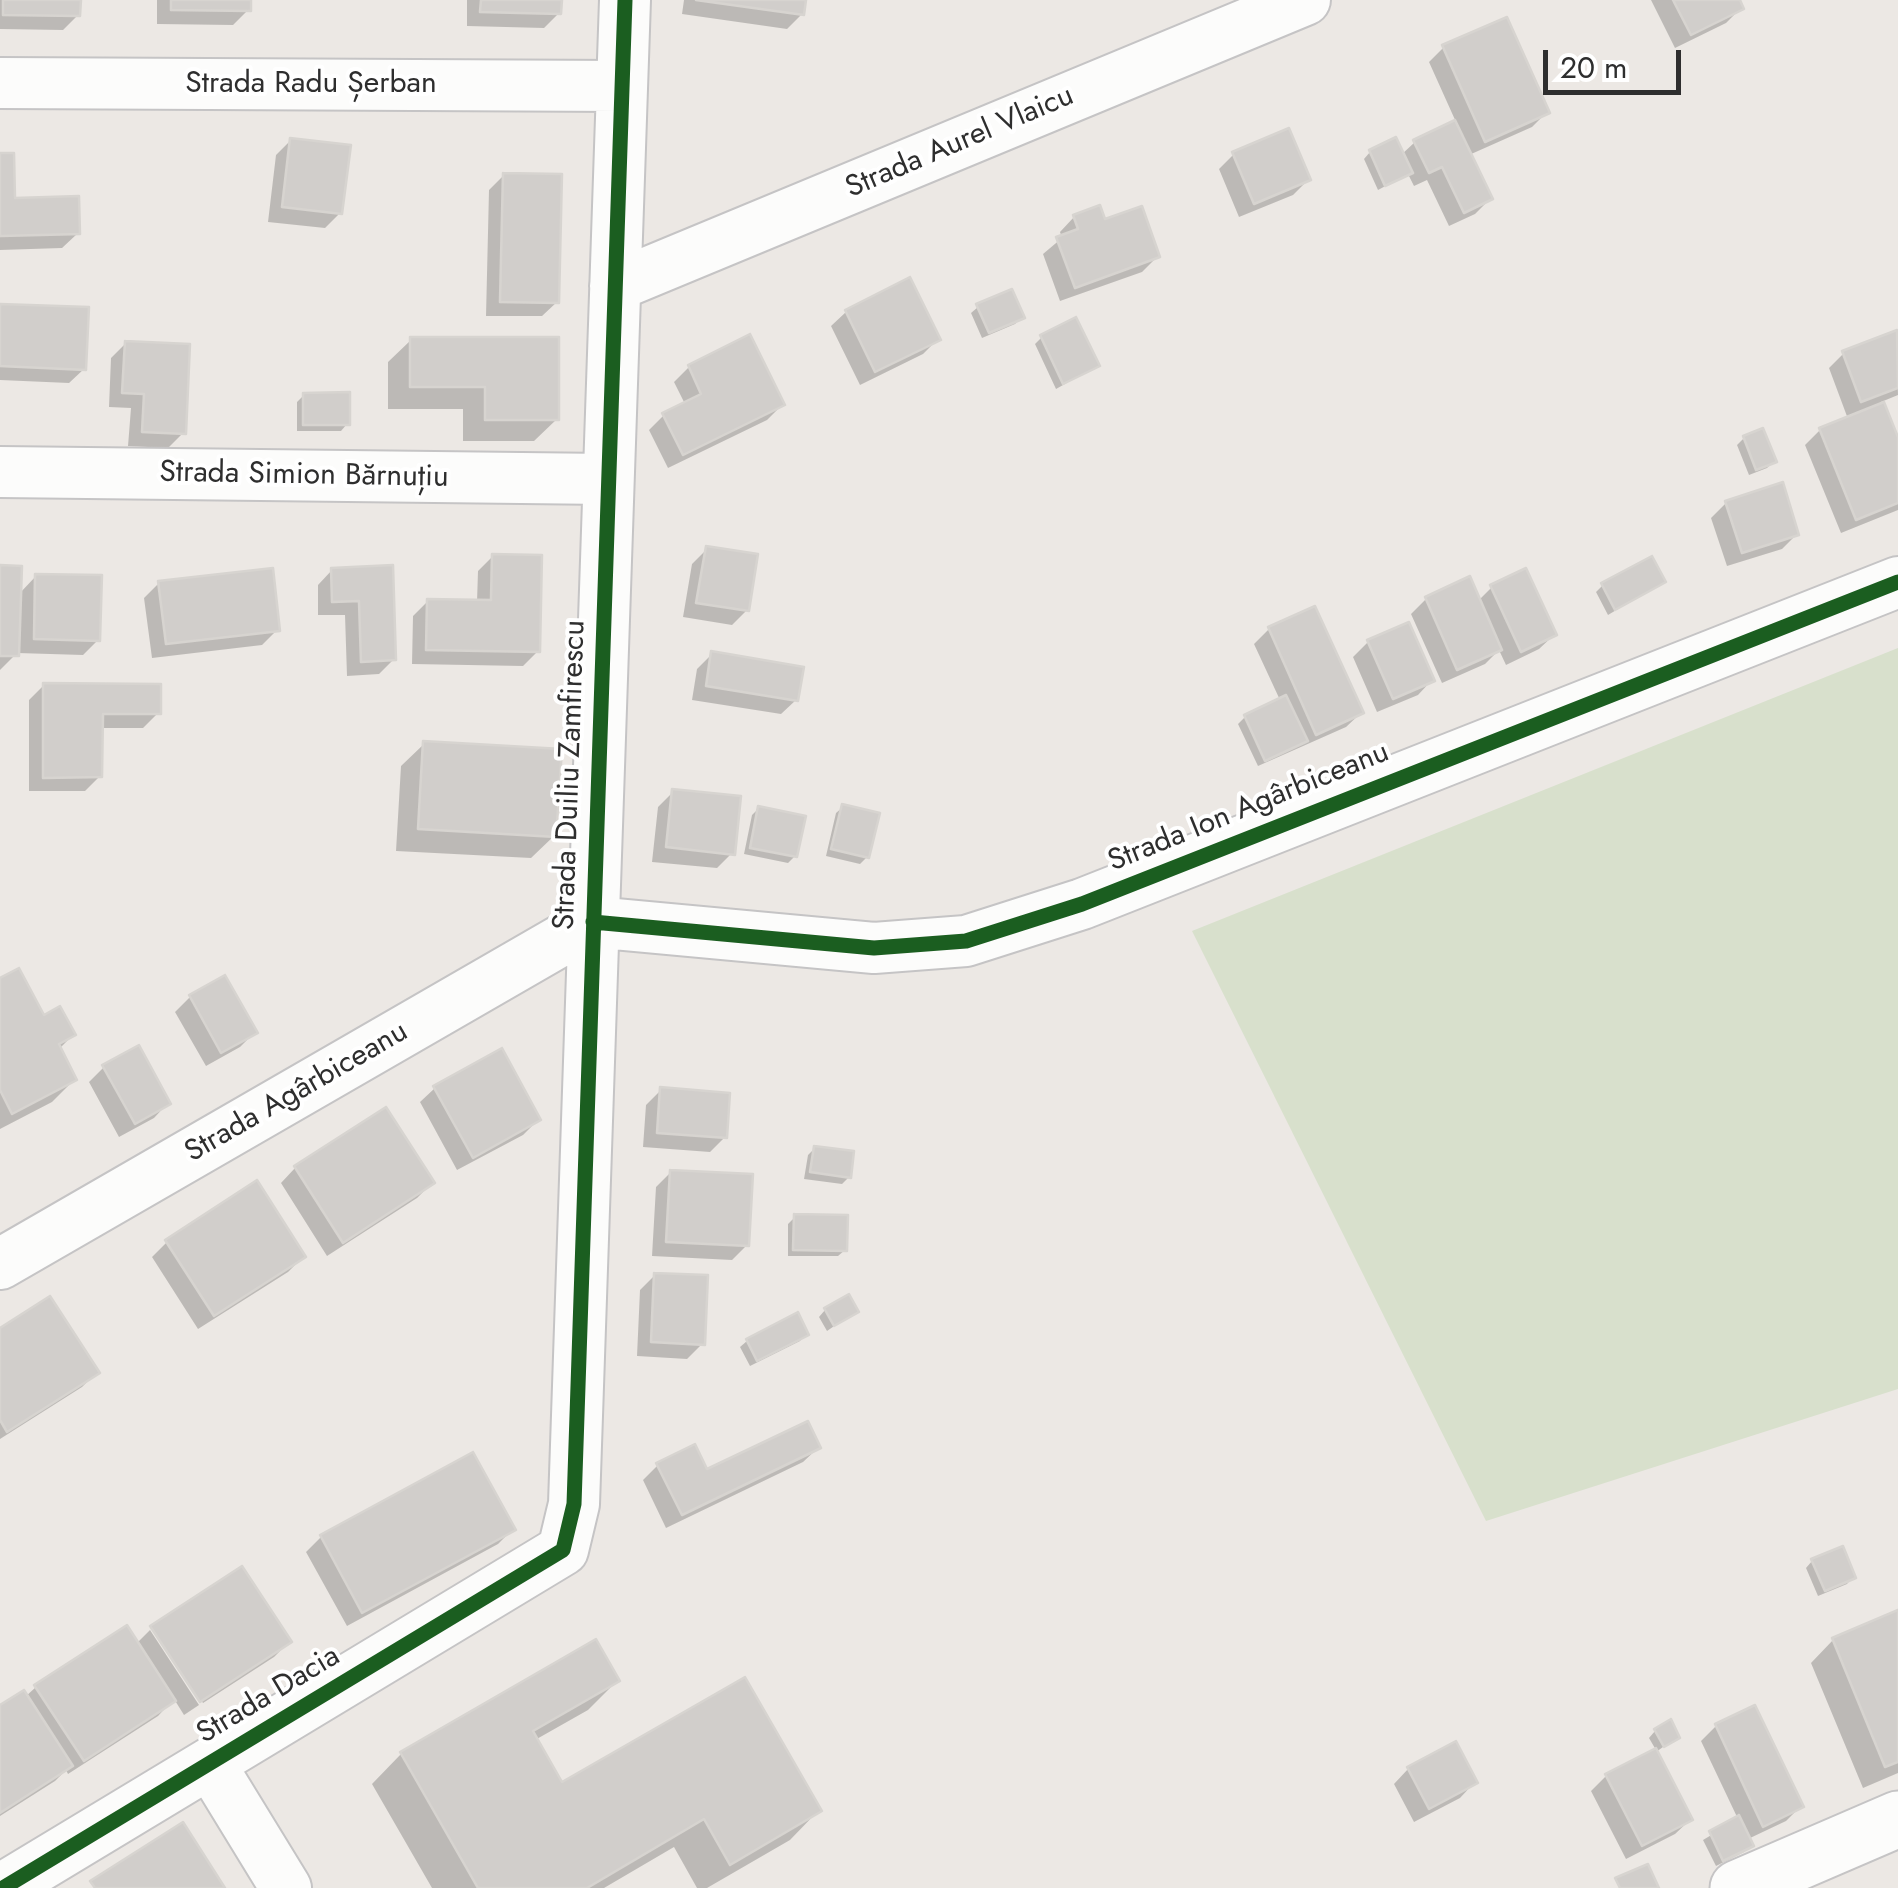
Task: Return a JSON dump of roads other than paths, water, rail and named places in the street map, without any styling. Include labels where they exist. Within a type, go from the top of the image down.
[{"type":"street","name":"Strada Duiliu Zamfirescu","points":[[563,1550],[574,1504],[625,0]]},
{"type":"street","name":"Strada Aurel Vlaicu","points":[[615,286],[1305,0]]},
{"type":"street","name":"Strada Radu Șerban","points":[[0,83],[622,86]]},
{"type":"street","name":"Strada Simion Bărnuțiu","points":[[0,472],[608,479]]},
{"type":"street","name":"Strada Ion Agârbiceanu","points":[[594,922],[874,948],[966,941],[1082,904],[1898,582]]},
{"type":"street","name":"Strada Agârbiceanu","points":[[0,1264],[594,922]]},
{"type":"street","name":"Strada Dacia","points":[[3,1888],[563,1550]]},
{"type":"street","points":[[210,1764],[286,1888]]},
{"type":"street","points":[[1738,1888],[1898,1819]]}]
